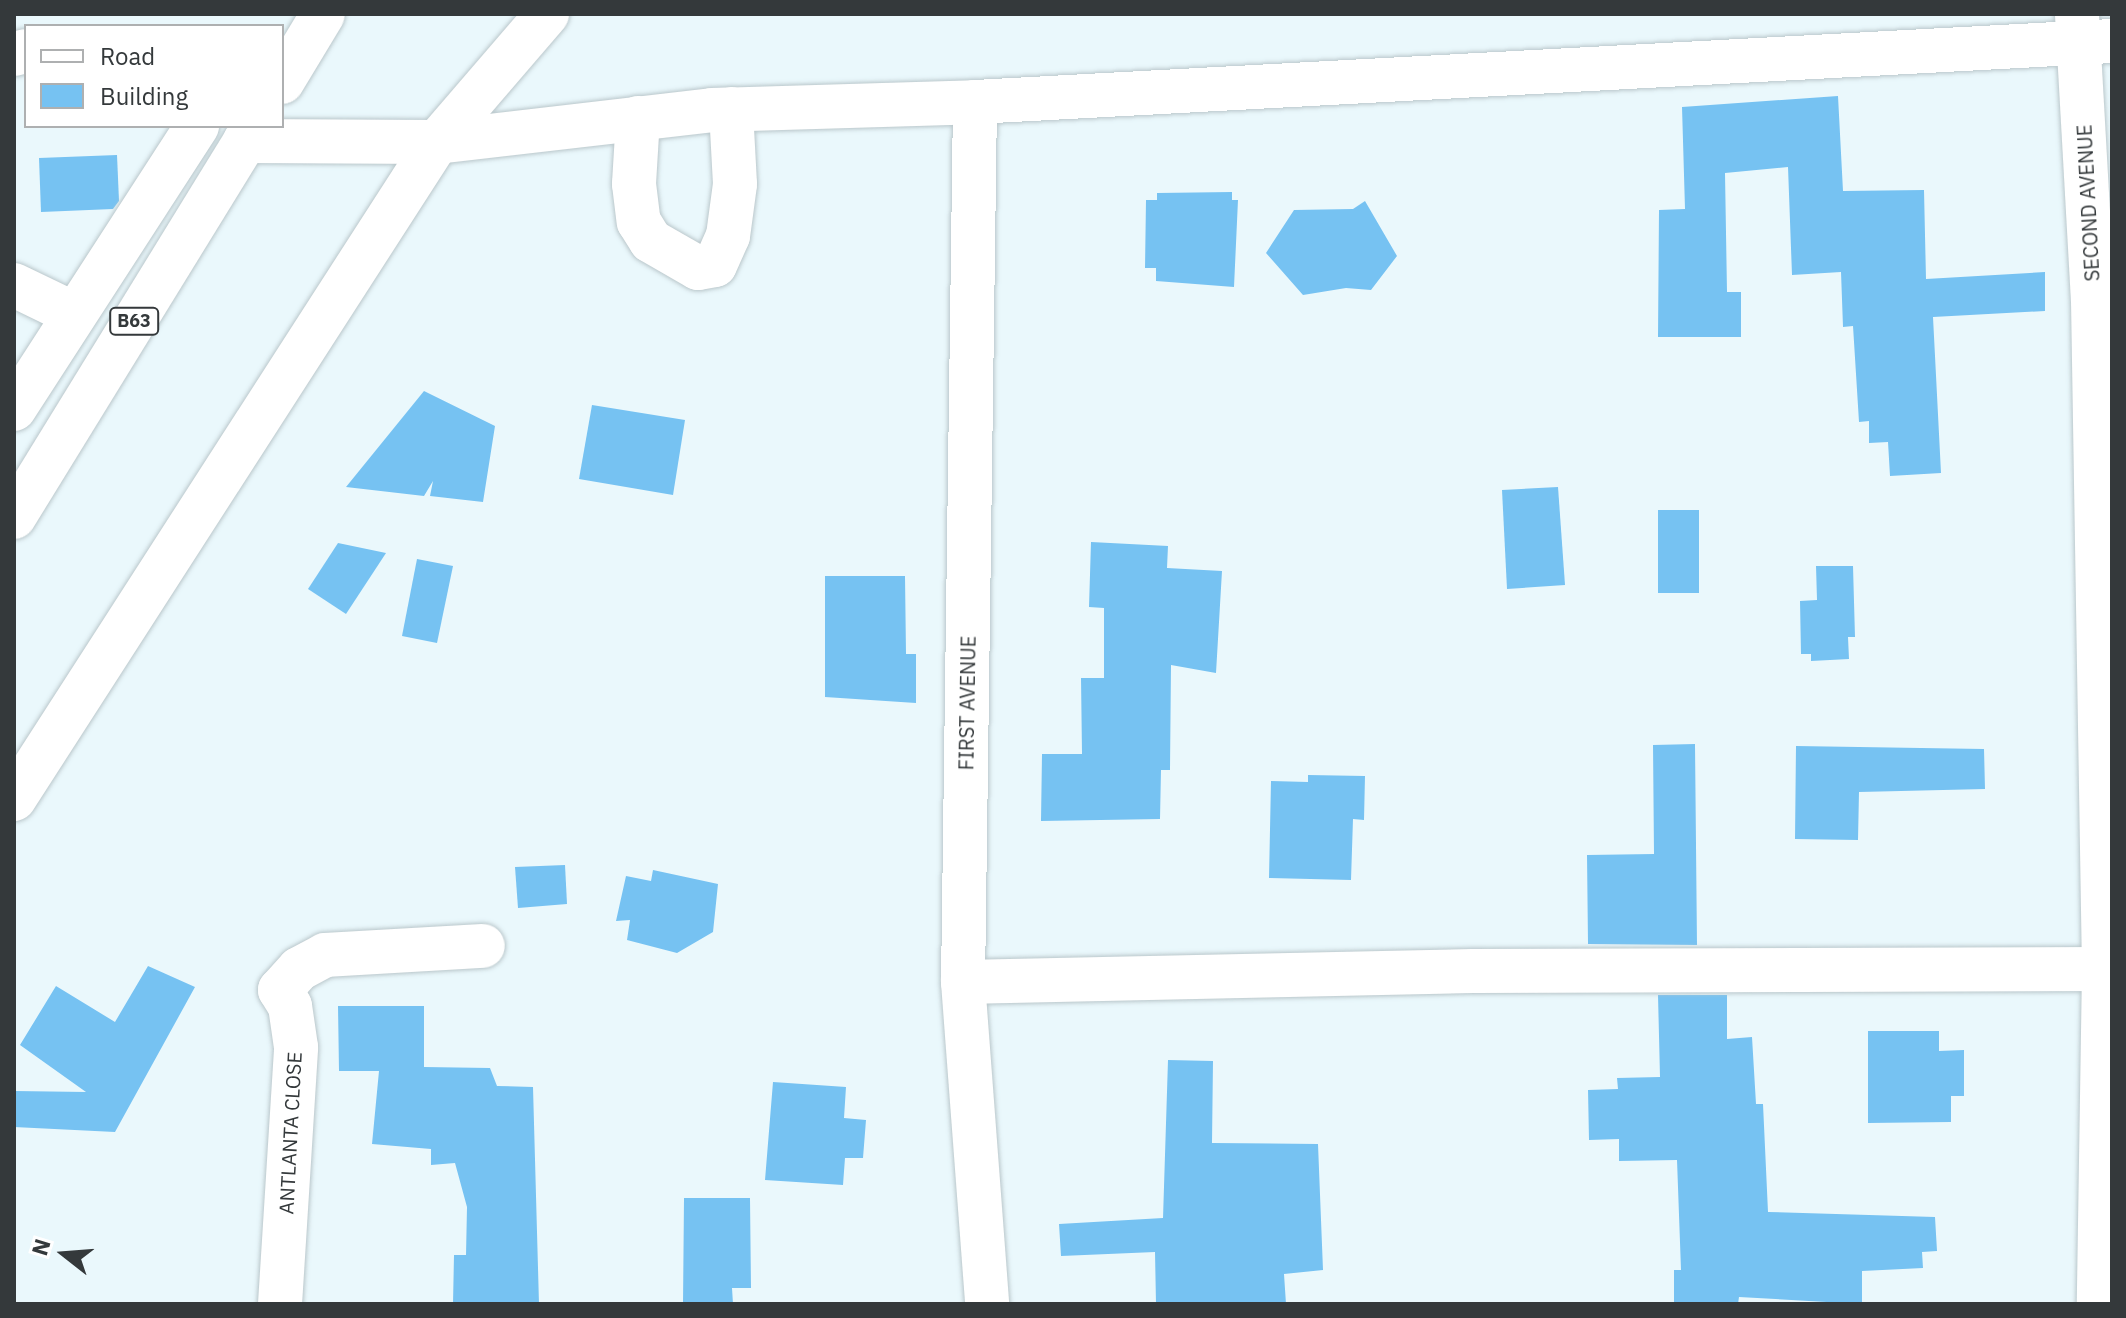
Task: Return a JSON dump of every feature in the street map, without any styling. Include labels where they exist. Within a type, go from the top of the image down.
[{"type":"main road","points":[[284,79],[323,14]]},
{"type":"main road","points":[[14,799],[437,142],[547,14]]},
{"type":"main road","points":[[250,134],[437,142],[731,109],[975,102],[2089,33]]},
{"type":"main road","name":"SECOND AVENUE","points":[[2089,33],[2103,300],[2104,969],[2099,1304]]},
{"type":"main road","name":"FIRST AVENUE","points":[[975,102],[963,982],[987,1304]]},
{"type":"main road","points":[[638,118],[634,184],[639,222],[651,241],[698,268],[715,265],[728,236],[735,184],[731,109]]},
{"type":"main road","points":[[14,409],[196,128]]},
{"type":"main road","name":"B63","points":[[14,517],[250,134]]},
{"type":"main road","points":[[14,285],[74,314]]},
{"type":"main road","name":"ANTLANTA CLOSE","points":[[280,1304],[296,1047],[290,1006],[280,990],[299,969],[325,955],[483,946]]},
{"type":"main road","points":[[963,982],[1473,971],[2104,969]]},
{"type":"building","points":[[1838,96],[1843,191],[1924,190],[1926,279],[2045,272],[2045,311],[1933,317],[1941,473],[1890,476],[1888,442],[1869,443],[1869,421],[1859,422],[1853,326],[1843,327],[1841,272],[1792,275],[1788,167],[1725,173],[1727,292],[1741,292],[1741,337],[1658,337],[1659,210],[1685,209],[1682,107]]},
{"type":"building","points":[[117,155],[119,201],[113,209],[41,212],[39,158]]},
{"type":"building","points":[[1232,192],[1232,200],[1238,200],[1234,287],[1156,281],[1156,268],[1145,268],[1146,200],[1157,200],[1157,193]]},
{"type":"building","points":[[1365,201],[1397,256],[1371,290],[1346,288],[1303,295],[1266,253],[1294,210],[1353,209]]},
{"type":"building","points":[[424,391],[495,426],[483,502],[430,496],[433,481],[424,496],[346,487]]},
{"type":"building","points":[[592,405],[685,420],[673,495],[579,479]]},
{"type":"building","points":[[1558,487],[1565,585],[1507,589],[1502,490]]},
{"type":"building","points":[[1658,510],[1699,510],[1699,593],[1658,593]]},
{"type":"building","points":[[1091,542],[1168,546],[1167,568],[1222,571],[1216,673],[1171,665],[1170,770],[1161,770],[1160,819],[1041,821],[1042,754],[1082,754],[1081,678],[1104,678],[1104,608],[1089,607]]},
{"type":"building","points":[[338,543],[386,553],[346,614],[308,589]]},
{"type":"building","points":[[417,559],[453,566],[437,643],[402,636]]},
{"type":"building","points":[[1816,566],[1853,566],[1855,637],[1848,637],[1849,659],[1811,661],[1811,654],[1801,654],[1800,601],[1817,600]]},
{"type":"building","points":[[825,576],[905,576],[906,654],[916,654],[916,703],[825,697]]},
{"type":"building","points":[[1695,744],[1697,945],[1588,944],[1587,855],[1654,854],[1653,745]]},
{"type":"building","points":[[1796,746],[1984,749],[1985,789],[1859,792],[1858,840],[1795,839]]},
{"type":"building","points":[[1308,775],[1365,776],[1364,820],[1353,819],[1351,880],[1269,878],[1271,781],[1308,782]]},
{"type":"building","points":[[565,865],[567,904],[518,908],[515,867]]},
{"type":"building","points":[[653,870],[718,884],[713,932],[677,953],[627,940],[630,920],[616,921],[626,876],[651,881]]},
{"type":"building","points":[[148,966],[195,987],[115,1132],[14,1127],[14,1091],[86,1092],[20,1045],[56,986],[115,1022]]},
{"type":"building","points":[[1658,995],[1727,995],[1727,1039],[1752,1037],[1756,1104],[1763,1104],[1768,1212],[1935,1217],[1937,1251],[1922,1252],[1923,1268],[1862,1271],[1862,1304],[1739,1297],[1738,1304],[1674,1304],[1674,1270],[1681,1270],[1677,1160],[1619,1161],[1619,1139],[1589,1140],[1588,1090],[1618,1089],[1617,1078],[1660,1077]]},
{"type":"building","points":[[338,1006],[424,1006],[424,1067],[490,1068],[497,1086],[533,1087],[539,1304],[453,1304],[454,1255],[466,1255],[467,1207],[455,1163],[431,1165],[431,1149],[372,1144],[379,1071],[339,1071]]},
{"type":"building","points":[[1868,1031],[1939,1031],[1939,1051],[1964,1050],[1964,1096],[1951,1096],[1951,1122],[1868,1123]]},
{"type":"building","points":[[1168,1060],[1213,1061],[1212,1143],[1318,1144],[1323,1270],[1284,1274],[1286,1304],[1156,1304],[1155,1252],[1061,1256],[1059,1224],[1163,1218]]},
{"type":"building","points":[[773,1082],[846,1087],[844,1118],[866,1120],[863,1158],[845,1158],[843,1185],[765,1180]]},
{"type":"building","points":[[684,1198],[750,1198],[751,1288],[732,1288],[733,1304],[683,1304]]}]
